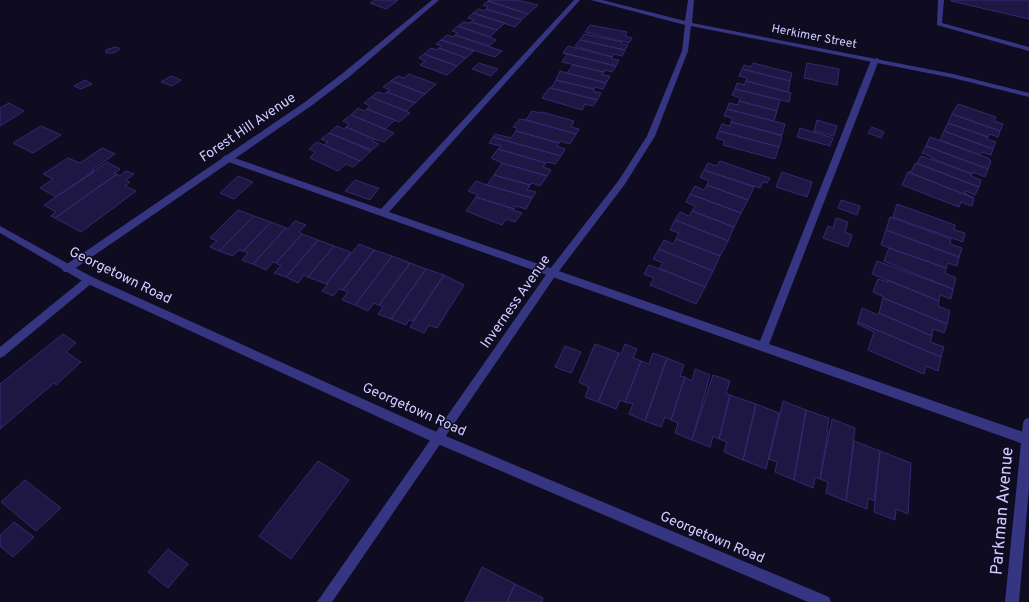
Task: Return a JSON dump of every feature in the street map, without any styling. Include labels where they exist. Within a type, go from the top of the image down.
[{"type":"street","name":"Forest Hill Avenue","points":[[68,268],[226,158],[308,104],[346,75],[436,0]]},
{"type":"street","points":[[382,213],[577,0]]},
{"type":"street","name":"Herkimer Street","points":[[594,0],[689,24],[953,76],[1029,95]]},
{"type":"street","name":"Inverness Avenue","points":[[324,602],[554,272],[622,182],[651,136],[685,51],[691,0]]},
{"type":"street","points":[[941,0],[939,24],[1029,49]]},
{"type":"street","points":[[763,346],[875,60]]},
{"type":"street","points":[[226,158],[1028,439]]},
{"type":"street","name":"Georgetown Road","points":[[0,229],[89,280],[437,438],[824,602]]},
{"type":"street","points":[[0,353],[89,280]]},
{"type":"street","name":"Parkman Avenue","points":[[1012,602],[1029,423]]},
{"type":"building","points":[[375,0],[398,0],[386,9],[370,3]]},
{"type":"building","points":[[517,0],[538,5],[528,14],[488,1]]},
{"type":"building","points":[[1029,0],[1029,19],[951,1]]},
{"type":"building","points":[[488,1],[528,14],[521,20],[486,9],[488,7],[483,5]]},
{"type":"building","points":[[479,9],[484,11],[486,9],[522,20],[515,27],[473,13]]},
{"type":"building","points":[[473,13],[505,23],[497,30],[471,22],[474,20],[468,18]]},
{"type":"building","points":[[463,22],[471,22],[497,30],[490,37],[458,26]]},
{"type":"building","points":[[590,25],[627,32],[625,36],[632,38],[629,43],[585,32]]},
{"type":"building","points":[[458,26],[496,40],[489,46],[455,35],[458,33],[452,31]]},
{"type":"building","points":[[584,34],[622,42],[621,44],[628,45],[625,50],[580,40]]},
{"type":"building","points":[[447,35],[453,37],[455,35],[502,51],[495,57],[441,40]]},
{"type":"building","points":[[441,40],[474,51],[466,58],[439,48],[441,46],[436,44]]},
{"type":"building","points":[[580,40],[625,50],[622,56],[614,54],[612,57],[575,46]]},
{"type":"building","points":[[568,46],[619,60],[616,66],[563,53]]},
{"type":"building","points":[[115,47],[119,48],[119,50],[114,53],[106,53],[106,50]]},
{"type":"building","points":[[431,48],[437,50],[439,48],[466,58],[457,66],[424,54]]},
{"type":"building","points":[[563,53],[616,66],[612,72],[605,70],[604,72],[562,62],[567,54]]},
{"type":"building","points":[[424,54],[457,66],[447,75],[420,65],[425,61],[419,58]]},
{"type":"building","points":[[479,63],[498,69],[491,76],[472,69]]},
{"type":"building","points":[[753,63],[792,73],[790,81],[742,69],[744,65],[751,67]]},
{"type":"building","points":[[807,63],[839,69],[837,85],[804,78]]},
{"type":"building","points":[[573,65],[604,72],[602,75],[610,76],[606,83],[567,73]]},
{"type":"building","points":[[742,69],[790,81],[788,92],[746,81],[747,78],[739,76]]},
{"type":"building","points":[[560,71],[606,83],[603,89],[595,87],[594,89],[556,80]]},
{"type":"building","points":[[409,74],[436,84],[425,94],[391,81],[398,76],[404,78]]},
{"type":"building","points":[[171,76],[181,80],[172,86],[161,82]]},
{"type":"building","points":[[85,80],[92,84],[81,89],[74,86]]},
{"type":"building","points":[[556,80],[594,89],[593,91],[601,93],[597,100],[551,88]]},
{"type":"building","points":[[391,81],[425,94],[415,103],[387,92],[390,90],[383,87]]},
{"type":"building","points":[[746,81],[791,93],[789,102],[735,89],[737,83],[744,85]]},
{"type":"building","points":[[549,88],[597,100],[593,106],[585,104],[582,110],[542,98]]},
{"type":"building","points":[[735,89],[780,100],[777,111],[739,101],[740,98],[732,95]]},
{"type":"building","points":[[378,92],[384,94],[387,92],[415,103],[406,111],[371,97]]},
{"type":"building","points":[[371,97],[410,113],[399,122],[367,109],[370,106],[364,103]]},
{"type":"building","points":[[739,101],[777,111],[774,121],[727,109],[729,103],[738,105]]},
{"type":"building","points":[[9,103],[24,111],[0,126],[0,108]]},
{"type":"building","points":[[958,104],[996,117],[994,121],[1003,124],[1000,131],[952,114]]},
{"type":"building","points":[[358,108],[364,111],[367,109],[395,120],[385,129],[351,115]]},
{"type":"building","points":[[727,109],[785,124],[782,135],[731,122],[733,118],[724,116]]},
{"type":"building","points":[[532,111],[542,112],[574,121],[571,127],[579,129],[576,134],[526,120]]},
{"type":"building","points":[[952,114],[1000,131],[998,137],[989,134],[988,137],[948,123]]},
{"type":"building","points":[[351,115],[394,133],[384,142],[374,139],[346,127],[349,124],[343,121]]},
{"type":"building","points":[[520,119],[576,134],[570,144],[560,141],[559,143],[516,131],[517,128],[513,127]]},
{"type":"building","points":[[817,120],[837,126],[834,136],[814,131]]},
{"type":"building","points":[[731,122],[782,136],[779,147],[719,131],[722,124],[730,126]]},
{"type":"building","points":[[948,123],[988,137],[987,139],[996,142],[993,149],[944,131]]},
{"type":"building","points":[[41,126],[61,135],[33,153],[13,143]]},
{"type":"building","points":[[337,126],[344,129],[346,127],[374,139],[372,141],[379,144],[372,150],[329,133]]},
{"type":"building","points":[[872,127],[884,132],[881,138],[868,133]]},
{"type":"building","points":[[800,128],[833,138],[830,146],[797,137]]},
{"type":"building","points":[[516,131],[559,143],[557,146],[565,149],[561,156],[493,137],[495,134],[511,138]]},
{"type":"building","points":[[719,131],[779,147],[775,159],[723,145],[725,141],[716,138]]},
{"type":"building","points":[[944,131],[993,149],[991,155],[982,152],[980,155],[940,140]]},
{"type":"building","points":[[329,133],[371,151],[360,161],[324,145],[328,142],[321,139]]},
{"type":"building","points":[[493,137],[561,156],[555,164],[546,163],[498,149],[501,146],[489,143]]},
{"type":"building","points":[[930,137],[988,158],[991,161],[988,169],[926,146]]},
{"type":"building","points":[[317,142],[360,161],[353,167],[346,164],[338,171],[310,158],[315,152],[309,149]]},
{"type":"building","points":[[926,146],[988,169],[985,177],[973,172],[972,174],[931,158],[932,157],[922,153]]},
{"type":"building","points":[[102,148],[115,154],[92,170],[94,172],[56,197],[40,188],[53,179],[43,174],[68,158],[80,163]]},
{"type":"building","points":[[498,149],[546,163],[543,167],[551,170],[547,176],[502,163],[491,158]]},
{"type":"building","points":[[921,156],[972,174],[971,176],[981,180],[979,187],[917,163]]},
{"type":"building","points":[[720,161],[770,178],[767,183],[763,182],[760,188],[704,170],[708,163],[717,166]]},
{"type":"building","points":[[107,162],[120,169],[114,173],[117,174],[55,218],[51,216],[56,212],[44,205]]},
{"type":"building","points":[[502,163],[547,176],[540,186],[532,183],[530,185],[494,175]]},
{"type":"building","points":[[915,163],[979,187],[975,195],[966,191],[965,193],[974,198],[908,172],[911,172]]},
{"type":"building","points":[[704,170],[754,187],[748,200],[707,185],[709,181],[700,177]]},
{"type":"building","points":[[126,171],[134,174],[126,180],[130,182],[125,186],[136,191],[81,232],[55,218],[117,174],[120,176]]},
{"type":"building","points":[[782,172],[812,182],[807,197],[776,187]]},
{"type":"building","points":[[908,172],[974,198],[972,206],[961,202],[959,207],[902,185]]},
{"type":"building","points":[[494,175],[530,185],[527,190],[536,192],[532,198],[487,185]]},
{"type":"building","points":[[238,176],[253,182],[234,199],[220,193]]},
{"type":"building","points":[[355,180],[379,188],[370,200],[345,191]]},
{"type":"building","points":[[476,181],[532,198],[526,209],[516,206],[514,209],[476,197],[478,195],[468,191]]},
{"type":"building","points":[[707,185],[748,200],[741,213],[690,194],[695,186],[704,190]]},
{"type":"building","points":[[690,194],[741,213],[734,227],[692,211],[695,206],[686,202]]},
{"type":"building","points":[[476,197],[522,213],[515,222],[506,219],[502,225],[466,211]]},
{"type":"building","points":[[841,200],[860,206],[857,215],[838,208]]},
{"type":"building","points":[[897,204],[955,225],[954,230],[965,233],[963,242],[893,217]]},
{"type":"building","points":[[238,210],[254,216],[219,251],[210,247],[217,241],[210,238]]},
{"type":"building","points":[[692,211],[734,227],[728,241],[675,220],[680,212],[689,216]]},
{"type":"building","points":[[254,216],[271,222],[243,251],[239,250],[233,256],[219,251]]},
{"type":"building","points":[[890,217],[951,239],[950,244],[962,248],[959,257],[886,230]]},
{"type":"building","points":[[836,218],[848,222],[845,232],[852,235],[848,247],[823,238],[828,226],[833,228]]},
{"type":"building","points":[[675,220],[728,241],[720,256],[676,239],[679,233],[670,230]]},
{"type":"building","points":[[295,221],[306,225],[299,232],[302,234],[276,263],[273,262],[266,270],[253,264],[286,228],[288,229]]},
{"type":"building","points":[[271,222],[286,228],[253,264],[242,260],[248,253],[243,251]]},
{"type":"building","points":[[886,230],[959,257],[957,266],[948,263],[946,268],[881,245]]},
{"type":"building","points":[[302,234],[318,240],[286,277],[274,273],[281,266],[276,263]]},
{"type":"building","points":[[676,239],[720,256],[713,271],[659,249],[664,240],[673,244]]},
{"type":"building","points":[[318,240],[334,246],[308,277],[304,275],[298,283],[286,277]]},
{"type":"building","points":[[359,244],[374,250],[343,290],[339,289],[333,296],[322,291],[328,284],[326,284]]},
{"type":"building","points":[[334,246],[351,252],[326,284],[308,277]]},
{"type":"building","points":[[889,248],[946,268],[945,273],[956,278],[953,289],[884,261]]},
{"type":"building","points":[[659,249],[713,271],[705,287],[659,268],[663,263],[653,259]]},
{"type":"building","points":[[374,250],[392,256],[355,305],[342,300],[348,292],[343,290]]},
{"type":"building","points":[[392,256],[410,263],[379,305],[374,303],[368,311],[355,305]]},
{"type":"building","points":[[877,261],[953,289],[951,299],[940,295],[939,301],[872,274]]},
{"type":"building","points":[[410,263],[426,269],[391,319],[378,314],[383,307],[379,305]]},
{"type":"building","points":[[649,265],[705,287],[696,304],[650,285],[654,278],[644,274]]},
{"type":"building","points":[[426,269],[444,275],[413,321],[409,320],[406,325],[391,319]]},
{"type":"building","points":[[444,275],[464,285],[437,328],[429,325],[424,333],[410,327]]},
{"type":"building","points":[[878,279],[888,282],[888,280],[939,301],[938,306],[950,311],[947,324],[883,298],[884,297],[873,292]]},
{"type":"building","points":[[883,298],[947,324],[944,333],[933,329],[932,336],[879,313]]},
{"type":"building","points":[[862,308],[878,315],[879,313],[932,336],[930,342],[944,347],[941,357],[858,322]]},
{"type":"building","points":[[858,322],[941,357],[938,371],[926,366],[924,374],[868,350],[874,332],[857,324]]},
{"type":"building","points":[[63,334],[76,343],[66,352],[81,362],[56,385],[54,383],[0,429],[0,384]]},
{"type":"building","points":[[595,344],[619,353],[598,402],[585,397],[589,387],[579,382]]},
{"type":"building","points":[[625,344],[637,349],[633,358],[641,361],[625,402],[620,400],[616,409],[598,402],[619,353],[621,354]]},
{"type":"building","points":[[565,346],[581,352],[571,373],[555,367]]},
{"type":"building","points":[[653,353],[667,358],[645,421],[629,414],[633,404],[625,402],[641,361],[649,364]]},
{"type":"building","points":[[667,358],[684,365],[680,376],[685,377],[671,420],[665,417],[661,427],[645,421]]},
{"type":"building","points":[[695,369],[710,375],[692,440],[675,433],[678,423],[671,420],[685,377],[692,381]]},
{"type":"building","points":[[713,375],[730,381],[726,393],[730,395],[719,439],[713,436],[710,447],[692,440]]},
{"type":"building","points":[[730,395],[756,404],[743,460],[724,452],[727,442],[719,439]]},
{"type":"building","points":[[783,401],[806,410],[794,480],[775,472],[777,462],[769,459]]},
{"type":"building","points":[[756,404],[779,413],[766,469],[743,460]]},
{"type":"building","points":[[806,410],[829,418],[820,479],[815,477],[813,488],[794,480]]},
{"type":"building","points":[[832,419],[855,428],[846,501],[826,493],[828,482],[820,479]]},
{"type":"building","points":[[854,441],[880,451],[874,501],[868,498],[867,509],[846,501]]},
{"type":"building","points":[[880,451],[911,463],[908,514],[896,509],[895,520],[874,512]]},
{"type":"building","points":[[318,461],[349,480],[291,559],[259,536]]},
{"type":"building","points":[[25,480],[61,508],[36,531],[1,502]]},
{"type":"building","points":[[14,522],[34,537],[13,557],[0,546],[0,535]]},
{"type":"building","points":[[168,549],[188,564],[168,588],[148,572]]},
{"type":"building","points":[[482,567],[515,584],[507,602],[465,602]]},
{"type":"building","points":[[515,584],[543,598],[542,602],[507,602]]}]
